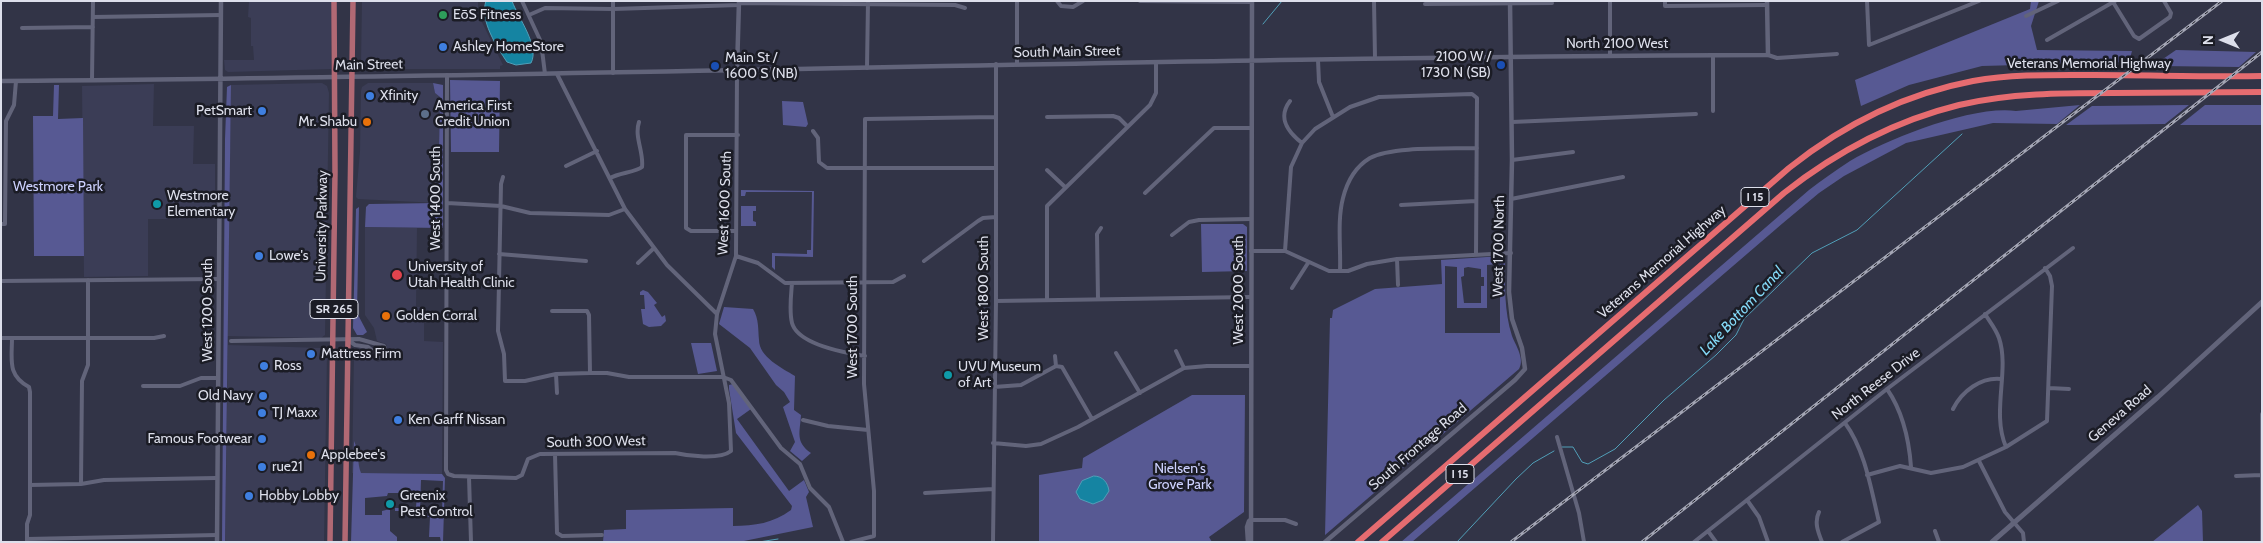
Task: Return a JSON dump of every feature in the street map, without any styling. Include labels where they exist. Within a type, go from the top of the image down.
[{"type":"highway","name":"Veterans Memorial Highway","points":[[1358,542],[1789,168],[1828,139],[1864,118],[1888,107],[1952,86],[2014,76],[2262,76]]},
{"type":"highway","name":"Veterans Memorial Highway","points":[[1382,542],[1784,193],[1828,161],[1877,134],[1936,112],[2005,97],[2076,93],[2262,92]]},
{"type":"main road","name":"University Parkway","points":[[330,542],[335,77],[334,1]]},
{"type":"main road","name":"University Parkway","points":[[345,542],[353,1]]},
{"type":"main road","name":"Geneva Road","points":[[1992,542],[2158,397],[2262,302]]},
{"type":"street","points":[[92,80],[93,1]]},
{"type":"street","name":"West 1200 South","points":[[217,542],[221,1]]},
{"type":"street","points":[[522,1],[541,42],[545,74]]},
{"type":"street","points":[[613,1],[613,73]]},
{"type":"street","points":[[1017,1],[1017,64]]},
{"type":"street","points":[[1058,3],[1073,7],[1083,1]]},
{"type":"street","points":[[1140,1],[1252,2]]},
{"type":"street","points":[[1374,1],[1375,58]]},
{"type":"street","points":[[1610,1],[1610,55]]},
{"type":"street","points":[[1867,1],[1869,46],[1979,1]]},
{"type":"street","points":[[2026,16],[2058,1]]},
{"type":"street","points":[[2047,40],[2114,2],[2134,36],[2139,39],[2170,17],[2171,13],[2164,1]]},
{"type":"street","points":[[529,15],[545,8],[613,9],[739,3],[868,2],[955,5],[965,8]]},
{"type":"street","points":[[867,68],[868,2]]},
{"type":"street","name":"West 2000 South","points":[[1249,542],[1247,527],[1250,520],[1252,2]]},
{"type":"street","name":"West 1700 North","points":[[1510,2],[1512,160],[1508,283],[1515,331],[1523,354],[1525,369]]},
{"type":"street","points":[[737,71],[739,3]]},
{"type":"street","points":[[1426,4],[1552,3]]},
{"type":"street","points":[[1665,4],[1767,3],[1768,55]]},
{"type":"street","points":[[93,17],[221,15]]},
{"type":"street","points":[[22,28],[93,27]]},
{"type":"street","name":"North 2100 West","points":[[1397,57],[1768,55],[1777,58],[1837,54]]},
{"type":"street","points":[[1713,55],[1713,111]]},
{"type":"street","name":"South Main Street","points":[[737,71],[996,64],[1318,60],[1397,57]]},
{"type":"street","points":[[1318,60],[1320,82],[1333,118]]},
{"type":"street","points":[[1047,300],[1047,206],[1150,105],[1156,93],[1156,62]]},
{"type":"street","name":"West 1800 South","points":[[993,542],[996,64]]},
{"type":"street","name":"Main Street","points":[[1,81],[737,71]]},
{"type":"street","name":"West 1600 South","points":[[731,451],[730,411],[715,334],[716,314],[736,256],[737,71]]},
{"type":"street","points":[[557,74],[625,209],[653,248],[716,314]]},
{"type":"street","name":"West 1400 South","points":[[446,470],[447,75]]},
{"type":"street","points":[[3,224],[6,121],[14,105],[16,81]]},
{"type":"street","points":[[1285,251],[1290,172],[1302,144],[1315,129],[1358,103],[1378,97],[1472,94],[1477,98],[1476,255]]},
{"type":"street","points":[[1290,101],[1284,114],[1286,126],[1292,136],[1302,144]]},
{"type":"street","points":[[1512,122],[1696,114]]},
{"type":"street","points":[[1048,117],[1113,116],[1119,118],[1127,126]]},
{"type":"street","name":"West 1700 South","points":[[851,542],[874,536],[874,491],[864,384],[865,119],[996,117]]},
{"type":"street","points":[[610,178],[620,172],[638,171],[642,168],[642,151],[637,129],[639,122]]},
{"type":"street","points":[[1145,193],[1214,128],[1252,128]]},
{"type":"street","points":[[813,131],[818,138],[819,160],[827,168],[996,168]]},
{"type":"street","points":[[736,231],[688,229],[686,135],[738,135]]},
{"type":"street","points":[[1340,271],[1343,198],[1353,174],[1361,165],[1371,158],[1383,154],[1477,148]]},
{"type":"street","points":[[566,166],[597,152]]},
{"type":"street","points":[[1512,160],[1572,152]]},
{"type":"street","points":[[1047,170],[1066,187]]},
{"type":"street","points":[[503,177],[500,206],[498,331],[504,354],[505,381],[525,381],[556,374],[590,373],[607,373],[629,377],[723,377],[731,380],[781,448],[800,464],[810,488],[829,507],[843,542]]},
{"type":"street","points":[[1511,199],[1623,177]]},
{"type":"street","points":[[1401,206],[1476,201]]},
{"type":"street","points":[[447,203],[500,206],[530,213],[609,215],[625,209]]},
{"type":"street","points":[[924,261],[978,221],[983,218],[996,217]]},
{"type":"street","points":[[1172,235],[1189,222],[1199,220],[1251,219]]},
{"type":"street","points":[[1098,300],[1097,234],[1101,228]]},
{"type":"street","points":[[638,263],[653,248]]},
{"type":"street","name":"North Reese Drive","points":[[1694,542],[1887,389],[2073,248]]},
{"type":"street","points":[[1251,251],[1285,251],[1329,271],[1340,271],[1397,259],[1510,252]]},
{"type":"street","points":[[499,254],[586,261]]},
{"type":"street","points":[[736,256],[758,263],[785,283],[893,282],[904,276]]},
{"type":"street","points":[[1397,259],[1398,285]]},
{"type":"street","points":[[1292,288],[1308,262]]},
{"type":"street","points":[[1867,475],[1900,466],[1931,473],[1963,467],[1980,461],[2006,447],[2047,421],[2052,286],[2050,276],[2045,268]]},
{"type":"street","points":[[1,281],[219,279]]},
{"type":"street","points":[[81,484],[82,381],[88,365],[88,280]]},
{"type":"street","points":[[792,283],[792,325],[800,335],[834,350],[865,356]]},
{"type":"street","points":[[996,301],[1250,297]]},
{"type":"street","points":[[552,311],[587,311],[589,315],[590,373]]},
{"type":"street","points":[[1985,314],[2000,339],[2000,430],[2006,447]]},
{"type":"street","points":[[1,338],[164,336]]},
{"type":"street","points":[[12,338],[13,371],[21,382],[29,387],[30,392],[30,485],[27,540],[217,535]]},
{"type":"street","points":[[231,340],[348,340],[368,341],[384,346],[387,353],[384,357],[380,357],[368,346],[355,345],[348,340]]},
{"type":"street","points":[[1176,351],[1184,368]]},
{"type":"street","points":[[1116,353],[1140,393]]},
{"type":"street","points":[[1055,356],[1056,366]]},
{"type":"street","points":[[994,387],[1021,385],[1056,366],[1062,367],[1092,419]]},
{"type":"street","points":[[993,443],[1041,444],[1092,419],[1184,368],[1250,366]]},
{"type":"street","name":"South Frontage Road","points":[[1325,542],[1515,380],[1525,369]]},
{"type":"street","points":[[556,374],[557,394]]},
{"type":"street","points":[[143,386],[180,386],[201,378],[218,378]]},
{"type":"street","points":[[1953,409],[1963,394],[1978,384],[1990,378],[2001,379]]},
{"type":"street","points":[[2049,388],[2069,389]]},
{"type":"street","points":[[1887,389],[1901,417],[1909,444],[1911,467]]},
{"type":"street","points":[[2262,414],[2262,540]]},
{"type":"street","points":[[803,420],[828,426],[868,430]]},
{"type":"street","points":[[1842,542],[1879,522],[1854,435],[1845,423]]},
{"type":"street","points":[[1557,437],[1579,513],[1584,542]]},
{"type":"street","name":"South 300 West","points":[[446,470],[454,476],[520,477],[524,472],[526,462],[532,456],[555,454],[675,453],[691,456],[724,455],[731,451]]},
{"type":"street","points":[[555,454],[556,530],[562,536],[602,535]]},
{"type":"street","points":[[1980,461],[2005,512],[2023,533],[2024,542]]},
{"type":"street","points":[[2236,476],[2261,475]]},
{"type":"street","points":[[469,477],[471,542]]},
{"type":"street","points":[[30,485],[81,484],[104,480],[216,478]]},
{"type":"street","points":[[925,493],[994,489]]},
{"type":"street","points":[[1747,500],[1759,517],[1768,542]]},
{"type":"street","points":[[1819,512],[1816,518],[1817,528],[1822,542]]},
{"type":"street","points":[[1250,520],[1285,520],[1296,524]]},
{"type":"street","points":[[1708,531],[1716,542]]},
{"type":"street","points":[[1935,531],[1939,542]]},
{"type":"shaded area","points":[[249,1],[332,1],[331,69],[228,72],[225,70],[224,60],[254,60],[253,46],[251,46],[251,18],[248,17]]},
{"type":"shaded area","points":[[362,1],[478,1],[478,14],[503,65],[500,66],[500,69],[367,69],[361,63]]},
{"type":"shaded area","points":[[486,1],[512,1],[531,40],[533,56],[531,63],[516,65],[507,62],[487,25],[484,8]]},
{"type":"shaded area","points":[[322,83],[327,86],[329,93],[325,335],[321,338],[227,336],[231,85]]},
{"type":"shaded area","points":[[368,83],[433,83],[435,93],[440,97],[438,203],[358,199],[356,197],[360,151],[361,91],[362,87]]},
{"type":"shaded area","points":[[154,84],[153,126],[194,126],[193,164],[215,164],[215,219],[148,219],[148,276],[84,277],[82,86]]},
{"type":"shaded area","points":[[365,227],[417,228],[416,307],[424,307],[424,341],[443,342],[442,474],[352,473],[354,355],[360,348],[367,349],[378,362],[387,358],[389,353],[386,344],[377,341],[374,328],[365,315]]},
{"type":"shaded area","points":[[228,345],[325,349],[327,354],[324,542],[225,542]]},
{"type":"shaded area","points":[[1094,476],[1104,480],[1108,485],[1109,491],[1103,500],[1093,504],[1080,499],[1076,492],[1082,481]]},
{"type":"green space","points":[[2031,1],[2039,1],[2031,26],[2037,50],[2132,51],[2129,62],[1982,66],[1909,85],[1861,106],[1855,80],[2030,9]]},
{"type":"green space","points":[[2176,50],[2256,52],[2239,67],[2159,66],[2160,61]]},
{"type":"green space","points":[[450,80],[500,81],[499,152],[451,152]]},
{"type":"green space","points":[[433,83],[443,85],[443,228],[365,227],[366,207],[369,204],[438,203],[440,97],[435,93]]},
{"type":"green space","name":"Westmore Park","points":[[54,85],[59,85],[58,119],[83,118],[84,256],[34,256],[33,116],[53,116]]},
{"type":"green space","points":[[231,85],[225,542],[222,542],[225,139],[227,87]]},
{"type":"green space","points":[[782,101],[803,102],[808,124],[806,127],[783,125]]},
{"type":"green space","points":[[2080,105],[2057,124],[1993,123],[1906,143],[1844,176],[1819,193],[1783,223],[1412,542],[1401,542],[1809,190],[1850,161],[1886,143],[1954,118],[1977,113]]},
{"type":"green space","points":[[2189,105],[2165,124],[2066,125],[2092,106]]},
{"type":"green space","points":[[2205,105],[2262,105],[2262,125],[2180,125]]},
{"type":"green space","points":[[741,190],[814,191],[813,257],[775,256],[775,270],[772,267],[772,253],[807,254],[807,250],[811,250],[812,192],[746,192],[745,196],[741,196]]},
{"type":"green space","points":[[741,206],[756,206],[756,211],[753,211],[753,221],[756,222],[756,226],[741,226]]},
{"type":"green space","points":[[359,207],[357,313],[367,332],[363,335],[357,335],[353,328],[356,209]]},
{"type":"green space","points":[[1201,224],[1243,224],[1247,227],[1247,271],[1202,272]]},
{"type":"green space","points":[[1502,256],[1505,259],[1506,308],[1509,327],[1518,348],[1521,365],[1519,369],[1325,535],[1330,318],[1332,318],[1333,310],[1375,289],[1442,284],[1441,260]],"holes":[[[1500,264],[1500,333],[1445,333],[1445,266],[1457,267],[1457,308],[1487,308],[1487,265]],[[1464,268],[1481,269],[1481,277],[1484,277],[1484,286],[1481,286],[1481,303],[1464,303],[1461,277],[1464,276]]]},
{"type":"green space","points":[[643,290],[648,292],[657,303],[654,305],[662,317],[665,315],[666,321],[661,326],[649,327],[643,324],[641,309],[645,309],[644,295],[640,295],[640,292]]},
{"type":"green space","points":[[724,307],[753,309],[757,320],[760,346],[763,352],[778,366],[795,376],[794,410],[801,415],[801,441],[811,453],[802,461],[790,451],[795,442],[783,407],[790,402],[750,348],[719,324]]},
{"type":"green space","points":[[691,343],[711,343],[717,371],[698,374]]},
{"type":"green space","points":[[733,384],[751,409],[737,419],[789,491],[804,480],[809,492],[806,497],[813,527],[739,542],[603,542],[604,530],[626,529],[626,510],[733,508],[733,526],[764,523],[791,510],[792,506],[736,433],[729,389],[729,385]]},
{"type":"green space","name":"Nielsen's Grove Park","points":[[1192,395],[1245,395],[1244,512],[1209,537],[1212,542],[1039,542],[1039,475],[1082,468],[1083,458]]},
{"type":"green space","points":[[354,441],[361,473],[442,474],[445,478],[443,542],[441,542],[440,537],[429,537],[430,517],[424,517],[427,513],[442,513],[443,481],[421,480],[420,511],[395,511],[395,508],[416,508],[417,493],[388,493],[387,496],[365,498],[365,515],[382,515],[382,511],[390,509],[390,531],[397,537],[397,542],[351,542]]},
{"type":"green space","points":[[2198,505],[2202,511],[2203,542],[2152,542]]},
{"type":"waterway","points":[[1263,24],[1282,1]]},
{"type":"waterway","name":"Lake Bottom Canal","points":[[1562,447],[1573,447],[1582,462],[1588,464],[1615,449],[1664,400],[1716,355],[1736,335],[1744,319],[1812,253],[1857,230],[1962,134]]},
{"type":"waterway","name":"Lake Bottom Canal","points":[[1457,542],[1533,463],[1554,451]]},
{"type":"waterway","points":[[759,542],[778,539]]},
{"type":"railway","points":[[1511,542],[2222,1]]},
{"type":"railway","points":[[1642,542],[2262,52]]},
{"type":"place","name":"EōS Fitness","points":[[443,15]]},
{"type":"place","name":"Ashley HomeStore","points":[[443,47]]},
{"type":"place","name":"2100 W / 1730 N (SB)","points":[[1501,65]]},
{"type":"place","name":"Main St / 1600 S (NB)","points":[[715,66]]},
{"type":"place","name":"Xfinity","points":[[370,96]]},
{"type":"place","name":"PetSmart","points":[[262,111]]},
{"type":"place","name":"America First Credit Union","points":[[425,114]]},
{"type":"place","name":"Mr. Shabu","points":[[367,122]]},
{"type":"place","name":"Westmore Elementary","points":[[157,204]]},
{"type":"place","name":"Lowe's","points":[[259,256]]},
{"type":"place","name":"University of Utah Health Clinic","points":[[397,275]]},
{"type":"place","name":"Golden Corral","points":[[386,316]]},
{"type":"place","name":"Mattress Firm","points":[[311,354]]},
{"type":"place","name":"Ross","points":[[264,366]]},
{"type":"place","name":"UVU Museum of Art","points":[[948,375]]},
{"type":"place","name":"Old Navy","points":[[263,396]]},
{"type":"place","name":"TJ Maxx","points":[[262,413]]},
{"type":"place","name":"Ken Garff Nissan","points":[[398,420]]},
{"type":"place","name":"Famous Footwear","points":[[262,439]]},
{"type":"place","name":"Applebee's","points":[[311,455]]},
{"type":"place","name":"rue21","points":[[262,467]]},
{"type":"place","name":"Hobby Lobby","points":[[249,496]]},
{"type":"place","name":"Greenix Pest Control","points":[[390,504]]}]
